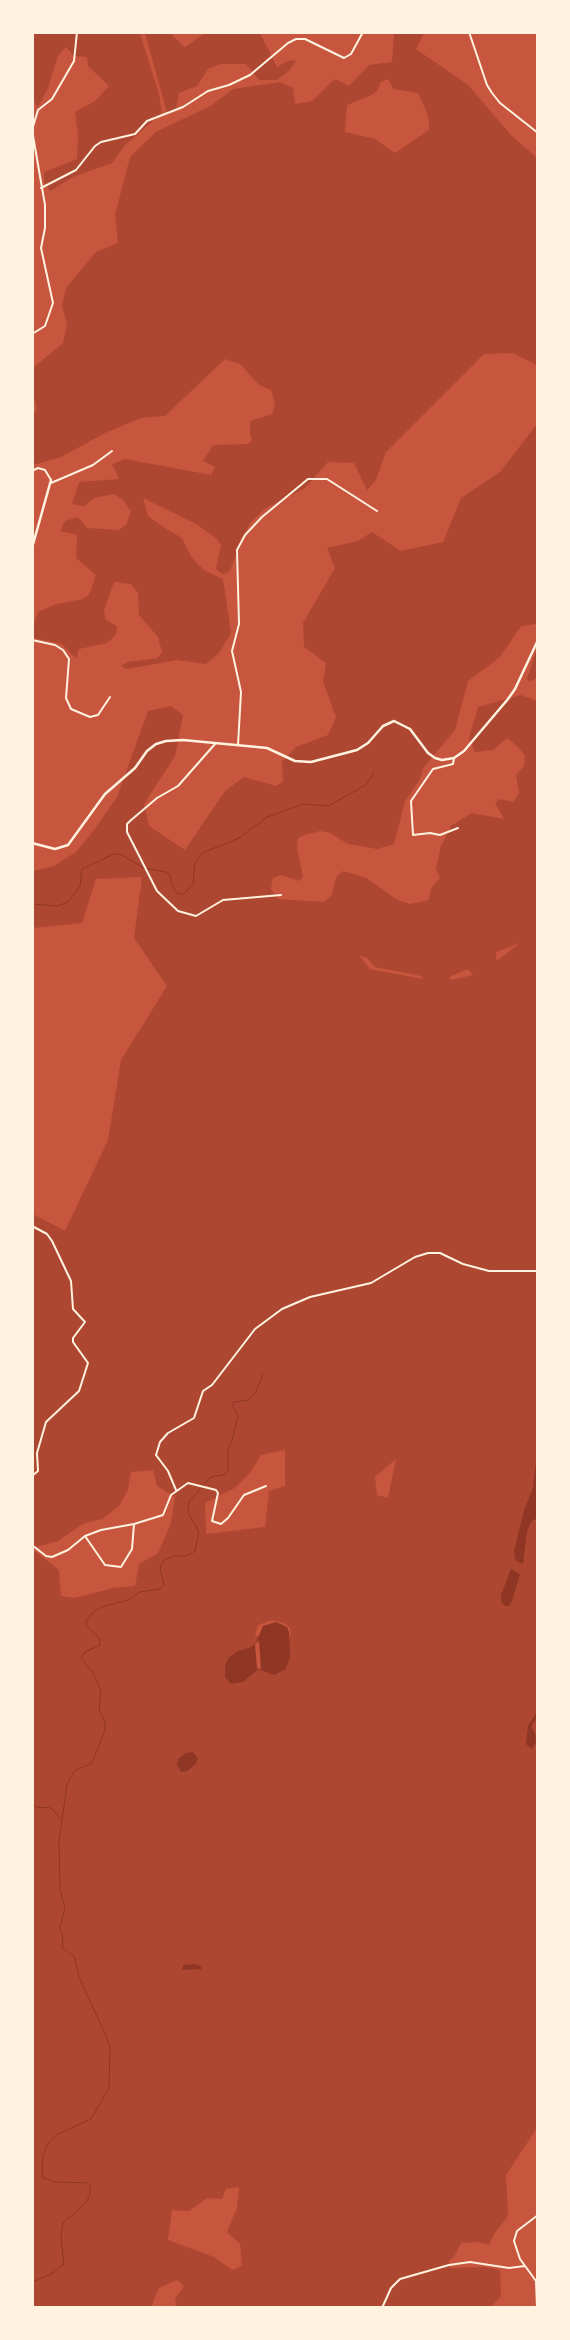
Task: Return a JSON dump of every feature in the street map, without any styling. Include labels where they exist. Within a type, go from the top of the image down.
[{"type":"main road","points":[[32,548],[51,481]]},
{"type":"main road","points":[[32,843],[55,849],[68,845],[105,794],[135,768],[147,751],[156,744],[183,740],[267,748],[295,761],[311,762],[358,750],[368,743],[383,726],[394,721],[410,729],[428,753],[435,758],[442,760],[454,758],[464,751],[512,694],[538,640]]},
{"type":"street","points":[[32,334],[45,326],[53,303],[41,248],[45,228],[45,205],[32,130],[35,115],[52,99],[74,61],[76,32]]},
{"type":"street","points":[[41,188],[76,170],[95,146],[101,142],[135,134],[146,121],[183,107],[208,91],[238,82],[250,75],[288,43],[296,39],[305,39],[344,58],[351,54],[363,32]]},
{"type":"street","points":[[469,32],[487,85],[492,93],[504,107],[538,134]]},
{"type":"street","points":[[32,471],[38,468],[45,470],[51,481],[93,465],[112,451]]},
{"type":"street","points":[[238,745],[241,692],[232,651],[239,624],[237,550],[245,535],[262,517],[308,479],[327,479],[377,511]]},
{"type":"street","points":[[32,640],[55,645],[63,650],[69,658],[66,698],[71,709],[90,717],[98,715],[110,697]]},
{"type":"street","points":[[215,744],[178,786],[157,798],[130,821],[127,824],[127,832],[157,891],[171,906],[186,914],[202,914],[223,900],[281,895]]},
{"type":"street","points":[[454,758],[453,764],[433,769],[411,800],[413,835],[430,833],[440,835],[458,828]]},
{"type":"street","points":[[32,1226],[47,1234],[52,1241],[71,1281],[74,1313],[85,1322],[73,1342],[88,1363],[79,1390],[46,1422],[37,1453],[38,1471],[32,1476]]},
{"type":"street","points":[[176,1490],[168,1471],[156,1455],[160,1442],[168,1434],[194,1418],[203,1391],[212,1384],[255,1329],[282,1309],[310,1297],[371,1283],[415,1257],[428,1252],[440,1253],[462,1264],[489,1271],[538,1271]]},
{"type":"street","points":[[32,1546],[46,1556],[52,1557],[68,1550],[85,1536],[101,1530],[134,1524],[163,1514],[168,1499],[176,1490],[188,1483],[216,1490],[218,1497],[212,1521],[218,1525],[225,1523],[244,1495],[266,1486]]},
{"type":"street","points":[[85,1536],[104,1565],[121,1567],[132,1549],[134,1524]]},
{"type":"street","points":[[536,2308],[536,2282],[516,2251],[514,2237],[517,2231],[538,2215]]},
{"type":"street","points":[[382,2308],[391,2288],[400,2279],[449,2264],[470,2262],[509,2268],[525,2266]]},
{"type":"shaded area","points":[[32,33],[140,33],[159,94],[162,113],[125,145],[112,163],[73,177],[50,191],[44,182],[44,172],[77,159],[78,135],[75,112],[95,101],[109,86],[88,66],[87,57],[74,56],[66,47],[58,56],[48,88],[38,107],[33,100]]},
{"type":"shaded area","points":[[145,33],[170,33],[185,47],[205,33],[260,33],[277,67],[288,61],[296,60],[290,70],[277,80],[259,80],[246,64],[221,64],[208,69],[197,86],[179,93],[176,110],[167,113]]},
{"type":"shaded area","points":[[394,33],[424,33],[416,49],[468,85],[511,135],[537,158],[537,365],[513,353],[484,354],[386,452],[376,480],[367,490],[354,463],[328,462],[305,488],[266,508],[250,523],[229,572],[222,574],[216,569],[221,545],[216,538],[196,524],[143,498],[148,516],[182,538],[192,558],[204,570],[223,579],[231,633],[219,653],[206,664],[177,660],[127,669],[121,666],[128,662],[158,658],[162,652],[158,637],[139,615],[138,593],[131,584],[114,582],[104,610],[106,620],[117,626],[116,635],[107,643],[79,649],[76,659],[62,644],[33,638],[33,627],[38,612],[56,604],[83,599],[89,595],[96,575],[76,558],[77,535],[60,531],[65,521],[78,517],[87,528],[119,530],[126,525],[131,512],[124,501],[114,494],[94,498],[84,506],[72,504],[79,482],[119,479],[112,464],[125,459],[211,475],[215,467],[203,461],[213,445],[248,444],[252,441],[250,421],[272,414],[275,404],[271,390],[259,385],[240,364],[225,359],[165,416],[141,418],[105,433],[61,457],[33,465],[33,417],[37,408],[33,396],[33,368],[63,343],[67,325],[62,306],[66,288],[96,252],[118,243],[115,215],[130,157],[156,132],[212,105],[233,89],[280,82],[293,88],[295,104],[312,101],[335,79],[349,86],[369,65],[392,62]],"holes":[[[388,79],[393,89],[418,93],[427,113],[429,130],[395,153],[375,139],[345,132],[347,105],[370,96],[377,91],[381,82]]]},
{"type":"shaded area","points":[[537,424],[537,624],[521,626],[500,657],[468,681],[455,730],[424,767],[419,781],[405,801],[394,844],[377,849],[348,844],[330,833],[320,831],[305,835],[298,838],[297,848],[303,877],[299,881],[281,875],[273,878],[271,889],[278,899],[324,902],[332,895],[336,877],[343,871],[366,878],[396,899],[410,904],[428,900],[432,887],[440,878],[436,868],[441,846],[451,826],[472,813],[504,819],[495,803],[500,799],[513,802],[519,793],[516,775],[524,766],[525,756],[517,746],[507,738],[493,750],[475,752],[469,738],[478,707],[521,695],[537,701],[537,2128],[506,2175],[508,2216],[494,2234],[489,2245],[478,2242],[461,2243],[454,2257],[449,2261],[450,2268],[485,2267],[500,2270],[501,2296],[491,2307],[176,2307],[175,2299],[184,2286],[177,2280],[159,2288],[151,2307],[33,2307],[32,1549],[59,1570],[61,1596],[75,1598],[113,1588],[135,1586],[139,1564],[158,1553],[171,1523],[175,1497],[157,1486],[153,1470],[131,1472],[128,1490],[119,1506],[102,1519],[83,1524],[58,1541],[33,1548],[33,1214],[65,1231],[108,1140],[121,1060],[167,986],[134,938],[142,877],[96,879],[82,923],[33,928],[33,871],[54,866],[76,852],[94,830],[117,797],[148,711],[171,706],[183,715],[175,756],[144,804],[149,826],[185,850],[225,791],[244,777],[276,786],[283,781],[282,762],[296,747],[328,735],[336,717],[323,682],[326,663],[304,647],[303,623],[335,568],[327,548],[358,541],[372,532],[401,551],[443,542],[461,498],[500,472]],"holes":[[[520,943],[498,960],[496,959],[496,952]],[[359,955],[367,958],[375,967],[421,976],[423,979],[370,969]],[[468,969],[473,975],[451,980],[449,977]],[[285,1450],[285,1486],[269,1491],[265,1527],[206,1534],[205,1503],[235,1488],[249,1474],[261,1455]],[[396,1459],[388,1498],[377,1495],[375,1477]],[[272,1620],[284,1623],[290,1628],[291,1635],[255,1636],[258,1625]],[[239,2187],[237,2208],[227,2232],[240,2244],[242,2266],[232,2270],[214,2257],[168,2240],[172,2210],[189,2211],[207,2198],[222,2199],[226,2189]]]},
{"type":"shaded area","points":[[537,648],[537,677],[530,682],[527,679]]},
{"type":"shaded area","points":[[537,1453],[537,1518],[531,1522],[527,1531],[523,1564],[515,1560],[514,1551],[524,1510],[533,1488]]},
{"type":"shaded area","points":[[511,1569],[520,1574],[512,1601],[509,1606],[505,1606],[501,1602],[501,1595]]},
{"type":"shaded area","points":[[276,1622],[287,1627],[289,1632],[290,1657],[286,1669],[274,1675],[258,1669],[243,1682],[231,1684],[225,1677],[225,1667],[228,1658],[238,1651],[251,1647],[256,1643],[263,1626]]},
{"type":"shaded area","points":[[537,1712],[537,1717],[531,1727],[535,1733],[536,1742],[532,1749],[526,1744],[528,1726]]},
{"type":"shaded area","points":[[193,1752],[198,1758],[196,1764],[187,1771],[181,1772],[177,1765],[178,1759],[186,1753]]},
{"type":"shaded area","points":[[195,1964],[201,1966],[202,1969],[182,1970],[183,1965]]},
{"type":"pier","points":[[259,1641],[261,1669],[257,1668],[255,1644]]},
{"type":"waterway","points":[[32,904],[57,906],[68,902],[80,886],[82,869],[114,854],[120,854],[144,868],[166,872],[169,874],[174,889],[178,894],[184,894],[193,884],[195,864],[202,853],[239,838],[267,817],[303,804],[328,806],[366,785],[374,773]]},
{"type":"waterway","points":[[32,2282],[53,2273],[64,2264],[61,2237],[63,2223],[85,2204],[90,2195],[88,2183],[55,2182],[42,2177],[43,2156],[47,2145],[56,2135],[91,2119],[109,2088],[110,2048],[107,2038],[79,1977],[74,1956],[62,1948],[63,1938],[60,1927],[65,1908],[60,1890],[59,1841],[67,1785],[74,1771],[92,1763],[105,1730],[105,1721],[99,1711],[101,1691],[93,1673],[81,1658],[85,1652],[100,1645],[99,1638],[86,1626],[87,1619],[96,1610],[105,1606],[128,1600],[140,1592],[160,1589],[164,1585],[160,1568],[163,1561],[173,1556],[186,1556],[195,1551],[199,1532],[188,1513],[189,1501],[211,1477],[223,1475],[228,1470],[228,1449],[232,1441],[238,1416],[233,1402],[248,1400],[255,1394],[263,1374]]},
{"type":"waterway","points":[[32,1804],[36,1807],[51,1808],[62,1820]]}]
